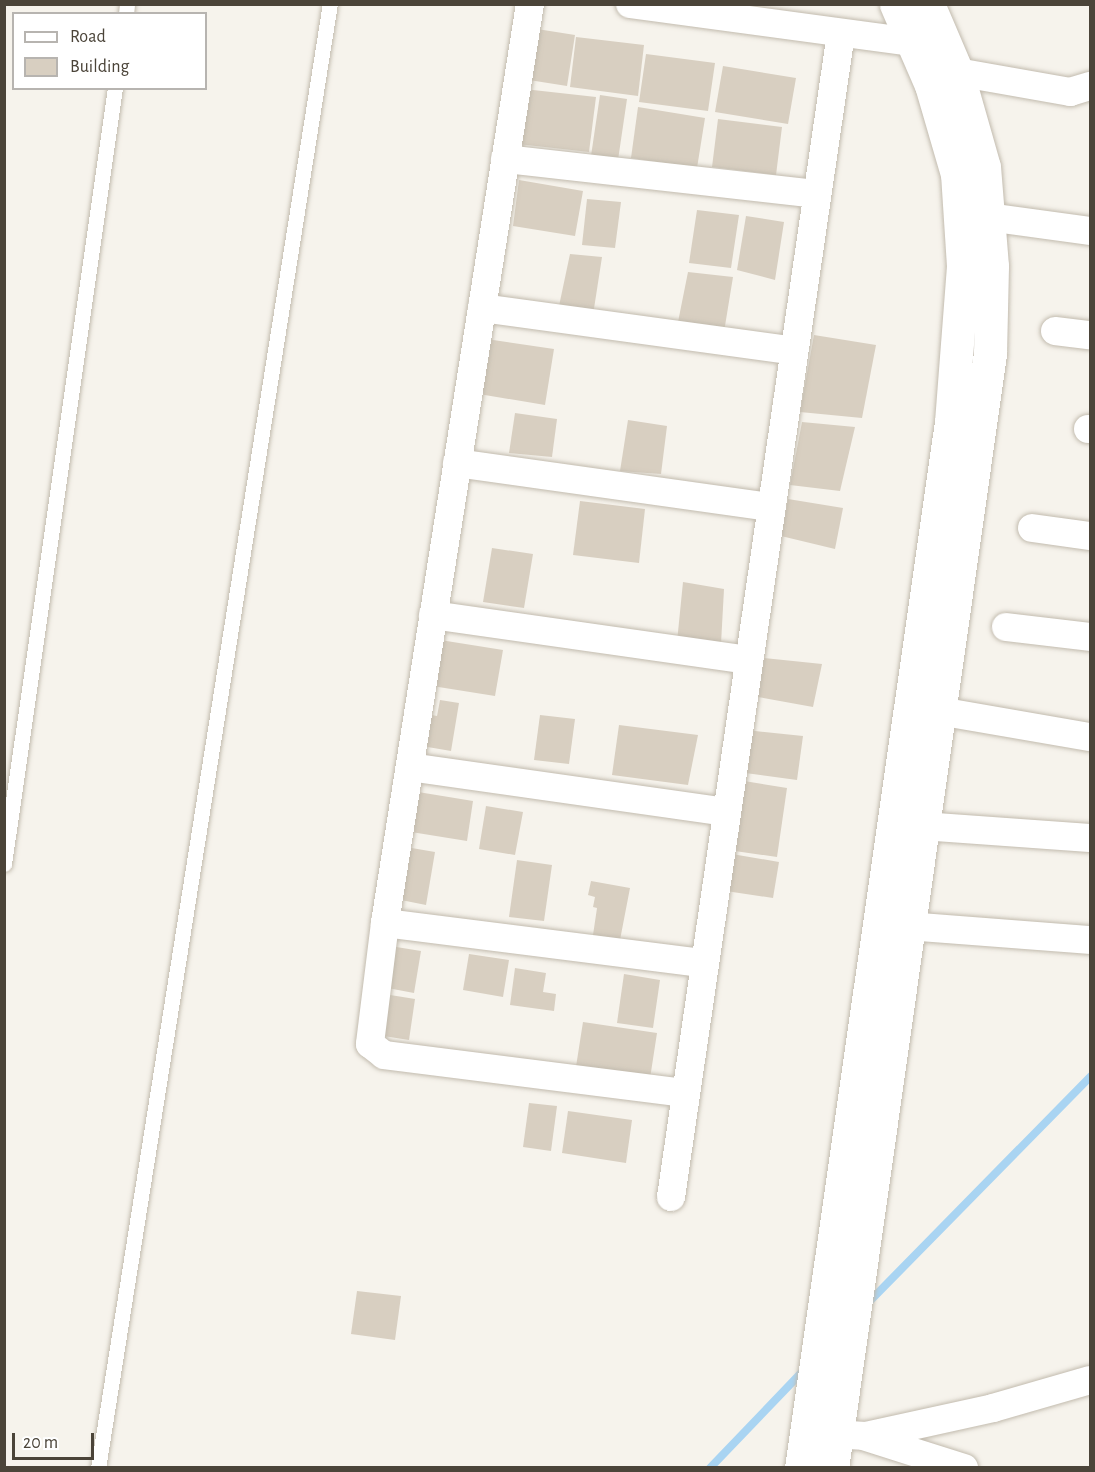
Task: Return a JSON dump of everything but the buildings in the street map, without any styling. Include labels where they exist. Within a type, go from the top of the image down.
[{"type":"street","points":[[530,4],[368,1032],[375,1051],[684,1093]]},
{"type":"street","points":[[630,4],[913,43],[951,59],[1070,92],[1090,86]]},
{"type":"street","points":[[801,1467],[831,1434],[840,1299],[951,422],[963,266],[957,174],[931,85],[896,4]]},
{"type":"street","points":[[840,1299],[908,926],[990,354],[992,266],[984,167],[951,59],[928,4]]},
{"type":"street","points":[[671,1197],[684,1093],[841,33]]},
{"type":"street","points":[[505,159],[817,194]]},
{"type":"street","points":[[988,217],[1090,231]]},
{"type":"street","points":[[482,308],[794,351]]},
{"type":"street","points":[[1055,331],[1090,335]]},
{"type":"street","points":[[458,463],[771,507]]},
{"type":"street","points":[[1032,528],[1090,536]]},
{"type":"street","points":[[433,615],[748,660]]},
{"type":"street","points":[[1006,627],[1090,637]]},
{"type":"street","points":[[939,711],[1090,736]]},
{"type":"street","points":[[410,767],[726,812]]},
{"type":"street","points":[[922,826],[1090,838]]},
{"type":"street","points":[[385,922],[703,963]]},
{"type":"street","points":[[908,926],[1090,940]]},
{"type":"street","points":[[831,1434],[993,1408],[1090,1380]]},
{"type":"street","points":[[831,1434],[964,1467]]},
{"type":"lane","points":[[98,1467],[330,4]]},
{"type":"lane","points":[[4,864],[115,90]]},
{"type":"waterway","points":[[866,1305],[1090,1077]]},
{"type":"waterway","points":[[710,1468],[805,1369]]}]
